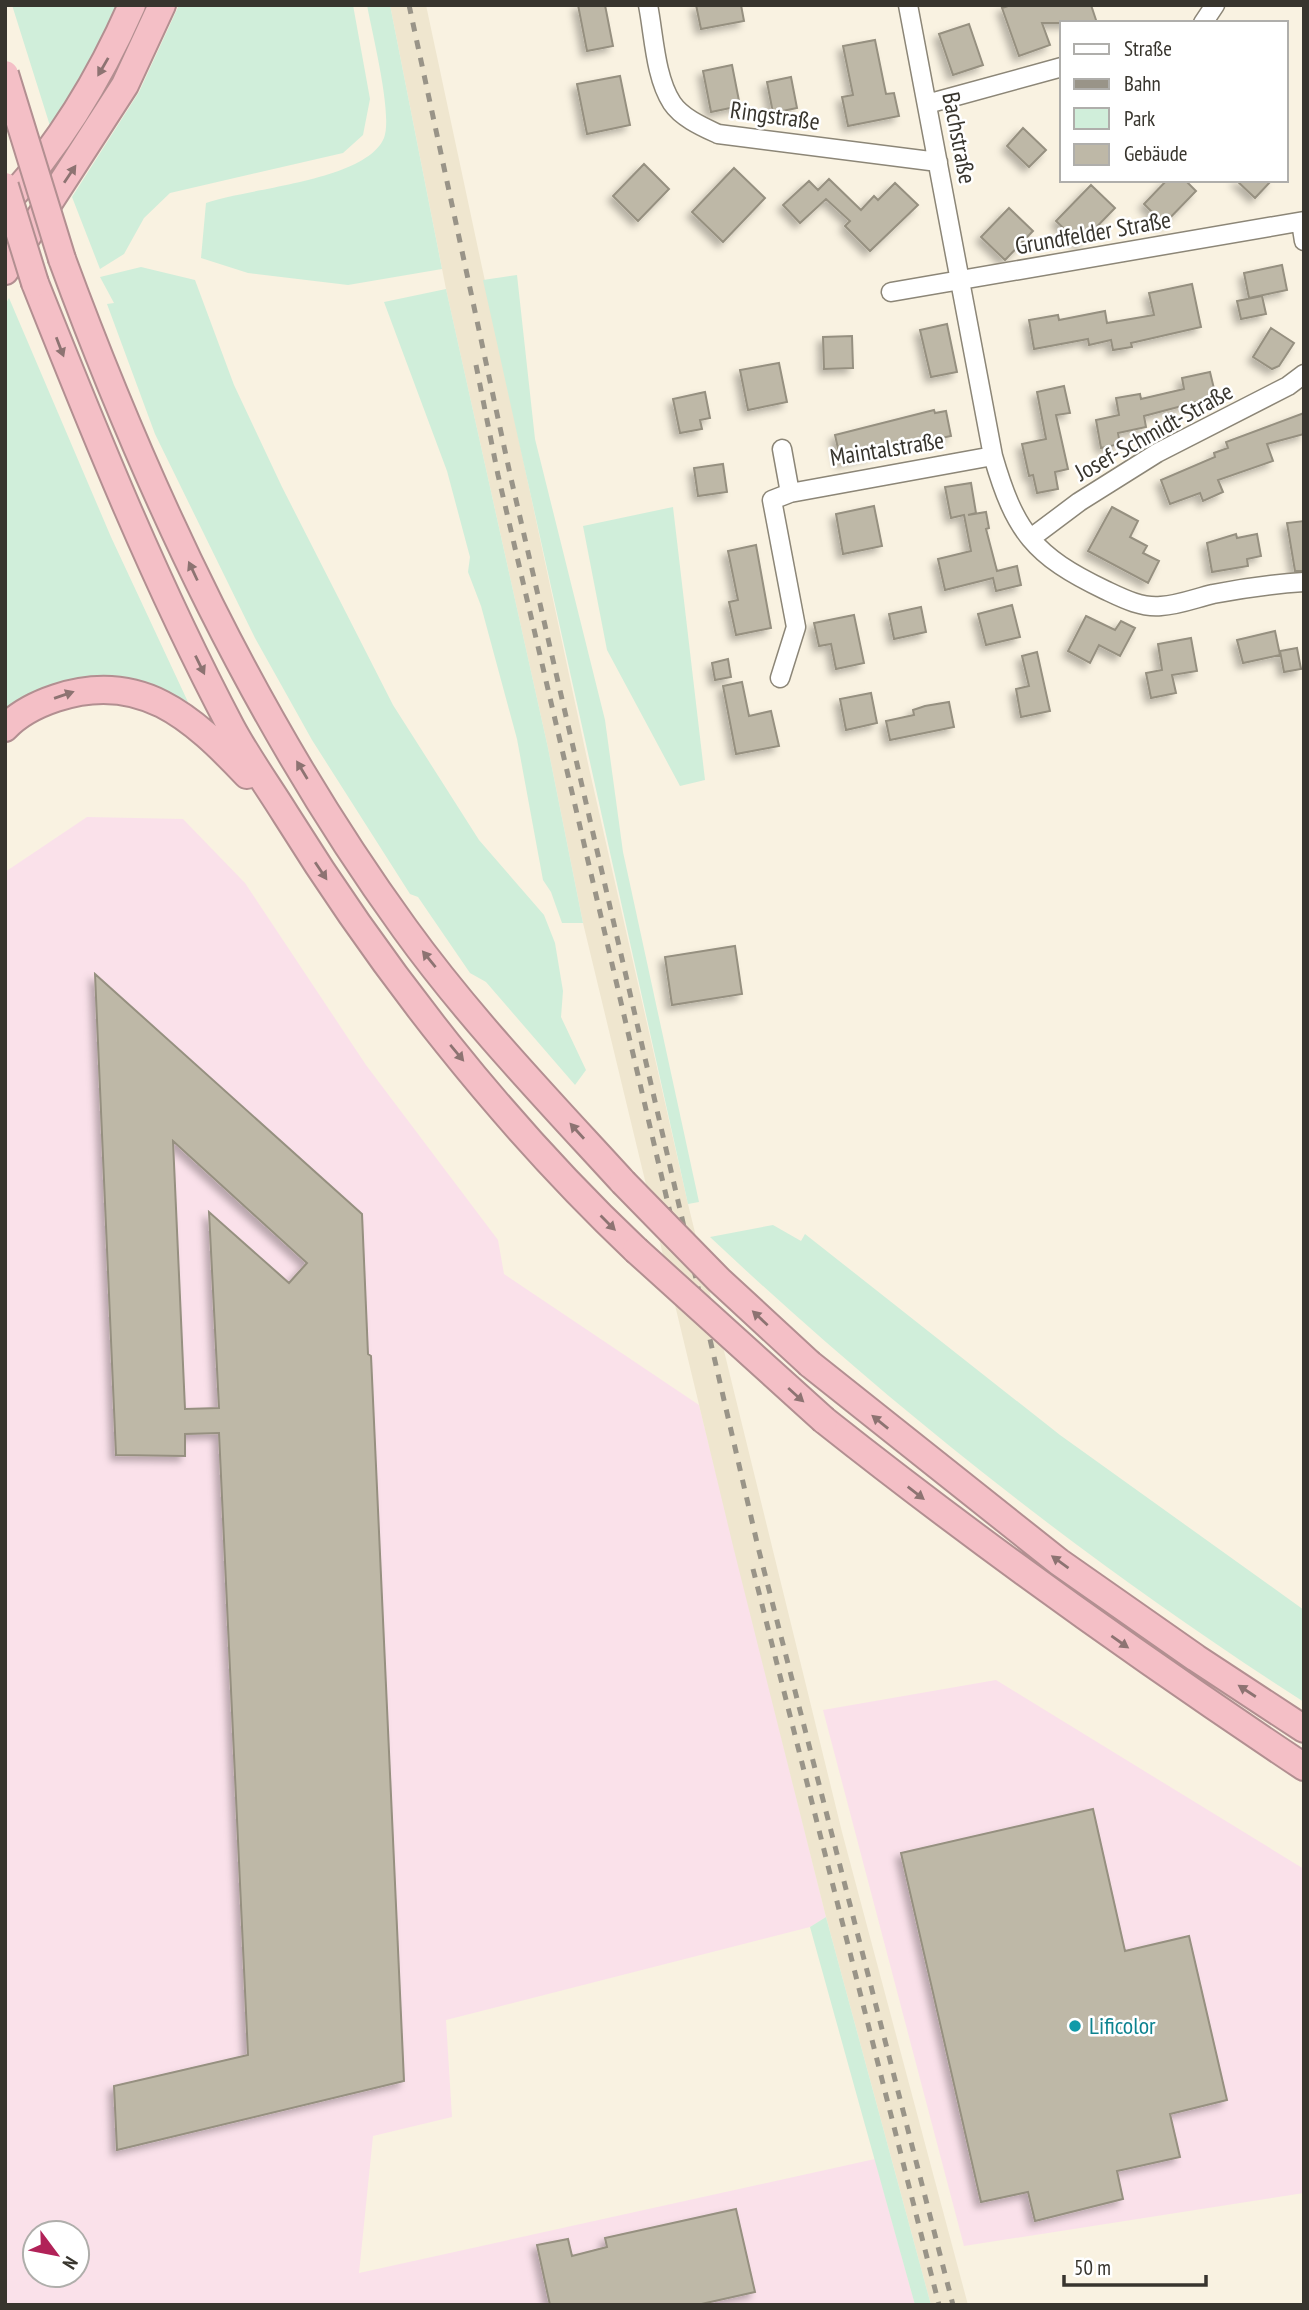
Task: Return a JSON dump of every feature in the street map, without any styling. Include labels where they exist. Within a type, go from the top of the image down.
[{"type":"highway","points":[[5,204],[35,172],[65,128],[114,47],[132,5]]},
{"type":"highway","points":[[5,271],[125,85],[162,5]]},
{"type":"highway","points":[[5,74],[62,259],[128,426],[196,577],[259,699],[335,825],[415,941],[509,1057],[623,1182],[719,1280],[810,1364],[1059,1562],[1304,1729]]},
{"type":"highway","points":[[5,186],[36,283],[109,470],[167,599],[232,730],[317,866],[426,1015],[569,1180],[636,1250],[824,1420],[935,1508],[1042,1586],[1304,1767]]},
{"type":"highway","points":[[5,729],[11,721],[41,703],[77,691],[109,687],[144,695],[172,709],[216,742],[285,813]]},
{"type":"street","name":"Ringstraße","points":[[648,5],[666,86],[673,104],[694,122],[718,134],[938,162]]},
{"type":"street","name":"Bachstraße","points":[[908,5],[993,456],[1004,493],[1018,523],[1048,558],[1066,572],[1141,604],[1158,607],[1262,585],[1304,582]]},
{"type":"street","points":[[1204,21],[1214,5]]},
{"type":"street","points":[[927,104],[1060,68]]},
{"type":"street","points":[[1302,222],[1304,242]]},
{"type":"street","name":"Grundfelder Straße","points":[[891,292],[1302,222]]},
{"type":"street","name":"Josef-Schmidt-Straße","points":[[1031,538],[1079,502],[1157,453],[1287,386],[1304,374]]},
{"type":"street","points":[[780,678],[796,627],[772,500],[790,493],[782,449]]},
{"type":"street","name":"Maintalstraße","points":[[790,493],[993,456]]},
{"type":"shaded area","points":[[390,5],[426,5],[589,768],[688,1204],[842,1832],[968,2305],[931,2305],[826,1917],[734,1550],[583,923],[548,748],[446,289]]},
{"type":"shaded area","points":[[87,817],[183,819],[245,883],[366,1065],[498,1240],[504,1274],[699,1405],[826,1917],[810,1927],[446,2020],[452,2117],[373,2136],[359,2273],[875,2159],[915,2305],[5,2305],[5,872]]},
{"type":"shaded area","points":[[996,1680],[1304,1869],[1304,2193],[964,2246],[823,1710]]},
{"type":"green space","points":[[12,5],[122,5],[108,38],[51,129]]},
{"type":"green space","points":[[179,5],[353,5],[370,99],[363,135],[343,153],[170,193],[144,218],[124,254],[100,269],[72,197],[139,92]]},
{"type":"green space","points":[[367,5],[390,5],[442,269],[348,285],[248,273],[201,258],[206,203],[331,174],[373,153],[384,138],[384,93]]},
{"type":"green space","points":[[141,267],[195,280],[234,385],[282,487],[393,705],[479,840],[544,915],[555,943],[563,991],[561,1017],[586,1070],[575,1085],[486,982],[470,973],[418,897],[410,894],[312,740],[255,638],[155,434],[107,304],[114,303],[100,277]]},
{"type":"green space","points":[[517,275],[535,439],[605,720],[623,852],[699,1202],[688,1204],[483,280]]},
{"type":"green space","points":[[446,289],[548,748],[583,923],[562,923],[551,892],[543,880],[517,739],[481,606],[468,572],[470,557],[447,471],[384,302]]},
{"type":"green space","points":[[9,298],[111,537],[188,702],[148,682],[125,679],[57,685],[33,692],[5,712],[5,305]]},
{"type":"green space","points":[[673,507],[705,780],[680,786],[607,650],[583,526]]},
{"type":"green space","points":[[773,1225],[801,1241],[805,1234],[1060,1435],[1304,1610],[1304,1702],[1148,1596],[996,1483],[851,1364],[710,1237]]},
{"type":"green space","points":[[826,1917],[931,2305],[915,2305],[810,1927]]},
{"type":"building","points":[[578,5],[605,5],[613,46],[587,51]]},
{"type":"building","points":[[696,5],[741,5],[744,21],[701,29]]},
{"type":"building","points":[[1011,5],[1091,5],[1096,21],[1042,23],[1050,45],[1019,56],[1002,8]]},
{"type":"building","points":[[969,24],[983,65],[953,75],[939,34]]},
{"type":"building","points":[[875,40],[886,94],[894,93],[899,116],[848,126],[842,97],[853,95],[843,46]]},
{"type":"building","points":[[732,65],[740,106],[711,112],[703,71]]},
{"type":"building","points":[[620,76],[630,125],[587,134],[577,84]]},
{"type":"building","points":[[791,77],[797,108],[773,113],[767,82]]},
{"type":"building","points":[[1023,128],[1046,150],[1029,167],[1007,146]]},
{"type":"building","points":[[644,164],[669,189],[638,221],[613,196]]},
{"type":"building","points":[[734,168],[765,198],[723,242],[692,212]]},
{"type":"building","points":[[829,179],[861,210],[874,196],[878,200],[895,183],[918,205],[870,251],[845,226],[850,221],[826,199],[800,223],[783,205],[809,181],[818,190]]},
{"type":"building","points":[[1165,182],[1187,182],[1196,191],[1164,224],[1144,204]]},
{"type":"building","points":[[1238,182],[1270,182],[1255,198]]},
{"type":"building","points":[[1091,185],[1115,208],[1080,244],[1056,221]]},
{"type":"building","points":[[1009,208],[1033,231],[1005,260],[981,237]]},
{"type":"building","points":[[1282,265],[1287,290],[1249,298],[1244,273]]},
{"type":"building","points":[[1192,284],[1201,327],[1131,343],[1132,347],[1113,350],[1111,340],[1089,345],[1088,339],[1034,349],[1029,320],[1058,315],[1059,320],[1105,311],[1107,323],[1154,315],[1149,293]]},
{"type":"building","points":[[1262,296],[1266,314],[1241,319],[1237,301]]},
{"type":"building","points":[[947,324],[957,372],[931,377],[920,330]]},
{"type":"building","points":[[1271,328],[1294,343],[1279,366],[1272,369],[1253,357]]},
{"type":"building","points":[[852,336],[853,368],[824,369],[823,337]]},
{"type":"building","points":[[779,363],[787,402],[748,410],[740,370]]},
{"type":"building","points":[[1210,372],[1216,397],[1144,416],[1146,427],[1118,433],[1120,444],[1101,448],[1096,420],[1119,415],[1116,398],[1140,394],[1141,399],[1184,389],[1182,378]]},
{"type":"building","points":[[1064,386],[1070,413],[1056,415],[1068,469],[1055,472],[1058,489],[1037,493],[1033,475],[1029,476],[1022,444],[1046,439],[1037,392]]},
{"type":"building","points":[[705,392],[710,418],[700,420],[702,429],[680,433],[673,399]]},
{"type":"building","points":[[934,410],[935,413],[946,411],[951,436],[917,443],[917,439],[875,450],[875,454],[841,462],[835,435]]},
{"type":"building","points":[[1304,413],[1304,434],[1267,444],[1273,461],[1218,480],[1223,492],[1203,501],[1200,493],[1170,504],[1161,480],[1215,457],[1214,453],[1228,448],[1226,442]]},
{"type":"building","points":[[723,464],[727,492],[698,496],[694,468]]},
{"type":"building","points":[[971,483],[976,513],[968,515],[986,512],[989,528],[986,529],[997,571],[1017,566],[1021,585],[996,591],[993,578],[945,590],[938,559],[971,551],[964,515],[951,518],[945,487]]},
{"type":"building","points":[[874,506],[882,546],[843,554],[836,514]]},
{"type":"building","points":[[1112,507],[1138,521],[1130,537],[1147,546],[1143,553],[1159,561],[1148,583],[1088,551]]},
{"type":"building","points":[[1304,521],[1304,571],[1295,571],[1287,523]]},
{"type":"building","points":[[1236,534],[1237,538],[1257,534],[1261,556],[1247,559],[1248,566],[1212,572],[1207,543]]},
{"type":"building","points":[[756,545],[771,628],[736,635],[729,602],[738,600],[728,551]]},
{"type":"building","points":[[1012,605],[1020,637],[986,645],[978,614]]},
{"type":"building","points":[[921,607],[926,632],[894,639],[889,614]]},
{"type":"building","points":[[854,615],[864,663],[836,669],[831,644],[819,646],[814,623]]},
{"type":"building","points":[[1086,616],[1115,630],[1121,621],[1135,628],[1120,656],[1099,645],[1090,663],[1068,651]]},
{"type":"building","points":[[1275,631],[1280,655],[1243,663],[1237,640]]},
{"type":"building","points":[[1191,638],[1197,671],[1172,675],[1176,693],[1151,698],[1146,673],[1162,670],[1158,644]]},
{"type":"building","points":[[1297,648],[1301,669],[1284,672],[1280,651]]},
{"type":"building","points":[[1037,652],[1050,711],[1021,717],[1016,689],[1029,686],[1022,656]]},
{"type":"building","points":[[728,659],[731,677],[715,680],[712,663]]},
{"type":"building","points":[[742,682],[749,716],[771,711],[779,746],[736,754],[723,686]]},
{"type":"building","points":[[871,693],[877,723],[846,730],[840,699]]},
{"type":"building","points":[[949,702],[954,727],[890,740],[886,721],[914,715],[913,710],[925,706]]},
{"type":"building","points":[[735,946],[742,994],[672,1005],[665,957]]},
{"type":"building","points":[[95,974],[362,1214],[368,1354],[371,1356],[404,2081],[117,2150],[114,2086],[248,2055],[219,1433],[185,1434],[185,1456],[116,1455]],"holes":[[[173,1141],[307,1263],[289,1283],[209,1212],[219,1408],[185,1409]]]},
{"type":"building","name":"Lificolor","points":[[1093,1809],[1125,1951],[1189,1936],[1227,2100],[1170,2114],[1180,2157],[1117,2171],[1123,2199],[1035,2221],[1028,2192],[981,2202],[901,1853]]},
{"type":"building","points":[[736,2209],[755,2292],[697,2305],[550,2305],[537,2245],[568,2239],[572,2256],[607,2247],[605,2238]]},
{"type":"railway","points":[[409,5],[510,474],[758,1547],[953,2305]]},
{"type":"railway","points":[[476,365],[498,475],[672,1221]]},
{"type":"railway","points":[[753,1569],[939,2305]]},
{"type":"place","name":"Lificolor","points":[[1075,2026]]}]
